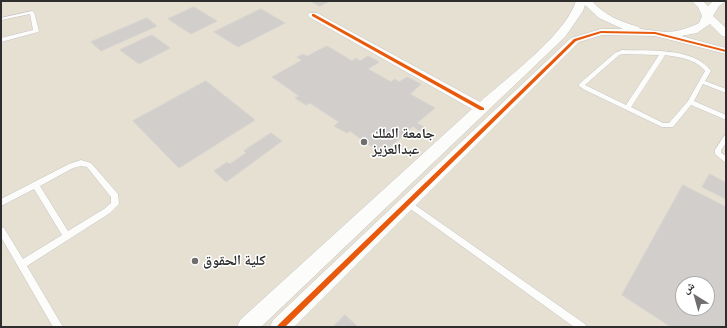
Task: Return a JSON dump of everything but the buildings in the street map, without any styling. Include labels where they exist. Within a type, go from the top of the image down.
[{"type":"street","points":[[247,327],[561,35],[578,11],[582,1]]},
{"type":"street","points":[[587,1],[597,12],[613,21],[633,29],[655,33],[726,52]]},
{"type":"street","points":[[697,1],[703,6],[707,16],[726,34]]},
{"type":"street","points":[[280,327],[575,40],[601,32],[676,34],[693,31],[704,25],[707,16],[715,4],[721,1]]},
{"type":"street","points":[[313,15],[482,108]]},
{"type":"lane","points":[[1,19],[32,12],[36,31],[1,40]]},
{"type":"lane","points":[[622,52],[674,54],[706,66],[708,71],[703,82],[690,102],[671,125],[662,125],[587,89],[582,85],[612,58],[622,52]]},
{"type":"lane","points":[[627,108],[663,53]]},
{"type":"lane","points":[[703,82],[726,91]]},
{"type":"lane","points":[[690,102],[726,118]]},
{"type":"lane","points":[[726,140],[718,150],[718,154],[726,160]]},
{"type":"lane","points":[[1,203],[71,166],[81,163],[89,165],[114,196],[115,204],[107,212],[21,265]]},
{"type":"lane","points":[[35,186],[67,237]]},
{"type":"lane","points":[[408,203],[582,327]]},
{"type":"lane","points":[[1,230],[58,327]]},
{"type":"shaded area","name":"جامعة الملك عبدالعزيز","points":[[1,1],[726,1],[726,327],[1,327]]},
{"type":"cycle path","points":[[313,15],[482,109]]},
{"type":"cycle path","points":[[280,327],[575,40],[601,32],[655,33],[726,51]]},
{"type":"place","name":"جامعة الملك عبدالعزيز","points":[[364,142]]},
{"type":"place","name":"كلية الحقوق","points":[[195,261]]}]
